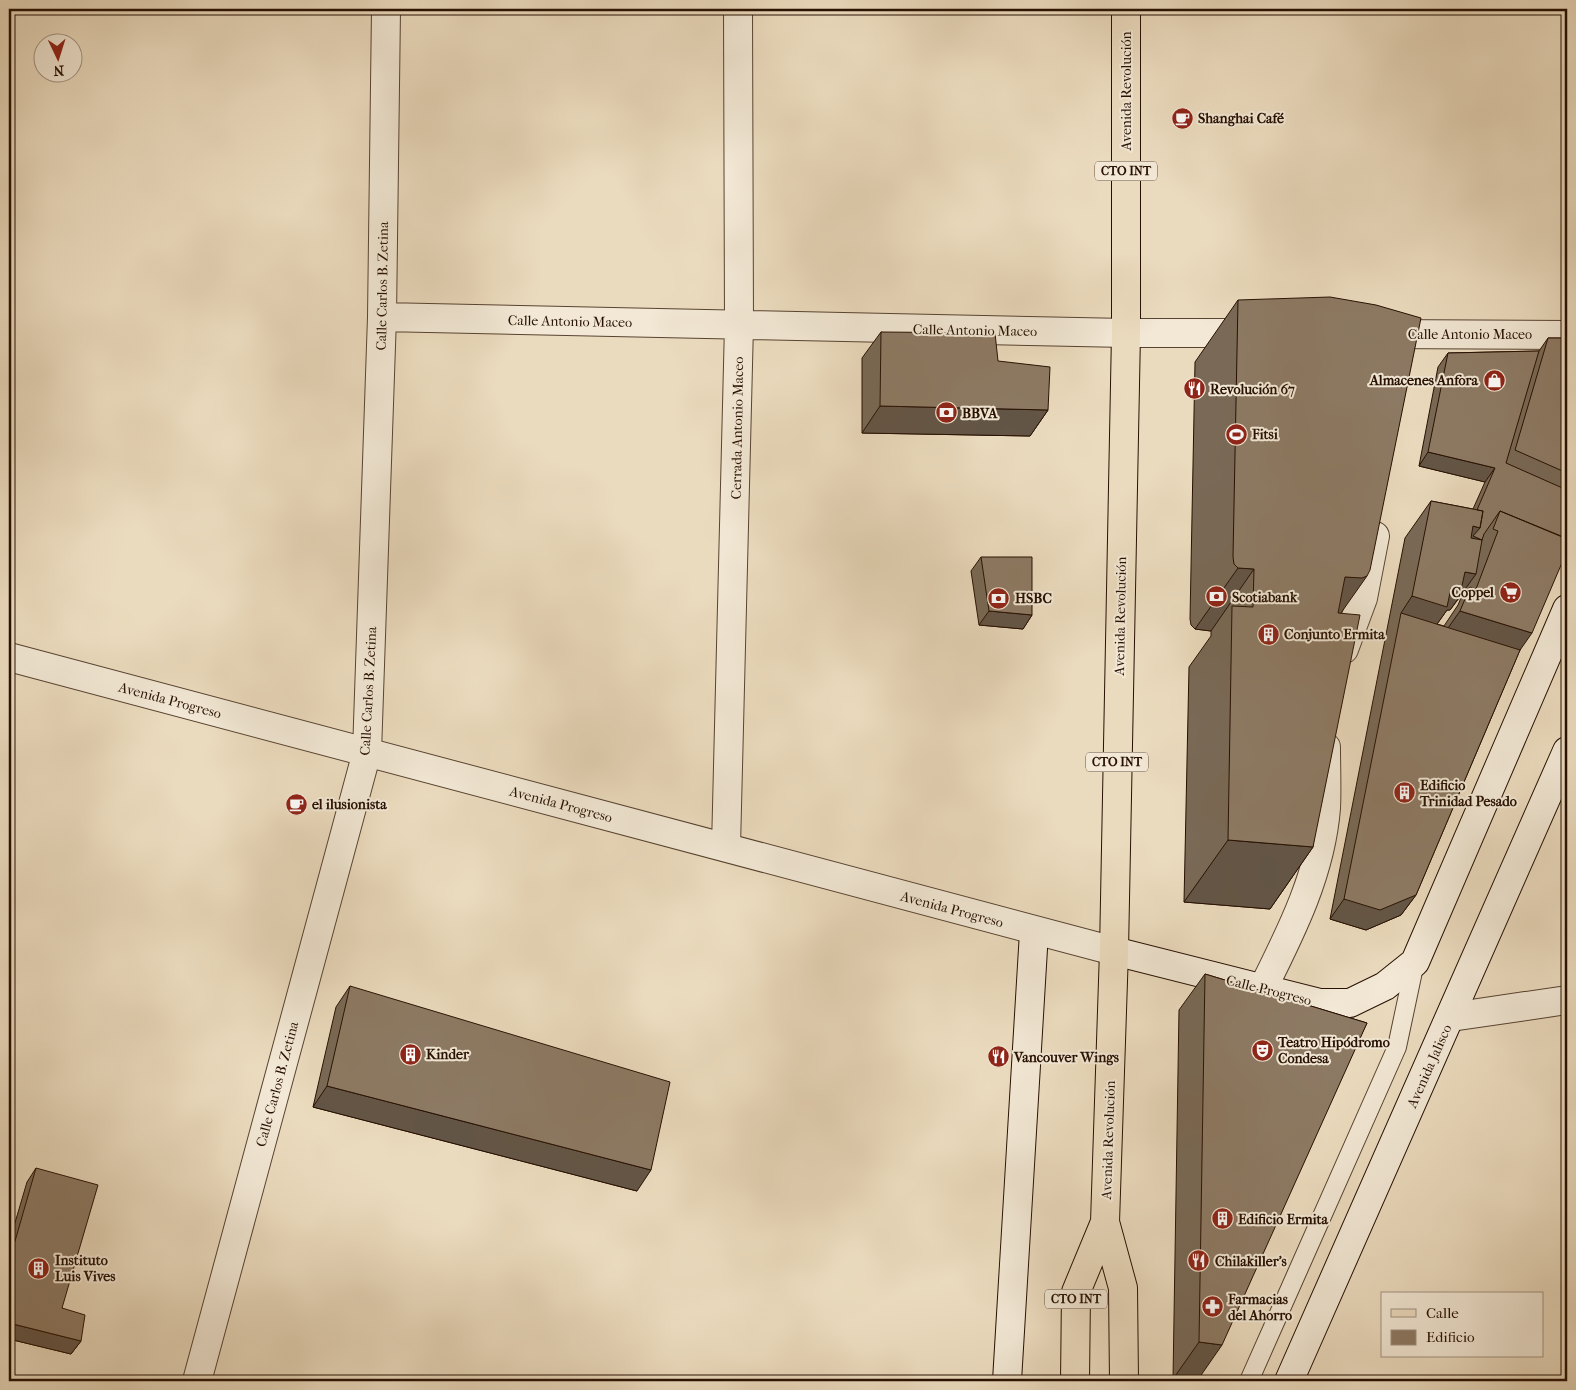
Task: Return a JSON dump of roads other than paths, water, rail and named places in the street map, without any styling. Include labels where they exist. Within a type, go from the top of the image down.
[{"type":"main road","name":"Avenida Revolución","points":[[1124,1381],[1124,1288],[1105,1222],[1114,951],[1126,333],[1126,9]]},
{"type":"main road","name":"Avenida Revolución","points":[[1075,1381],[1076,1292],[1105,1222]]},
{"type":"street","name":"Calle Carlos B. Zetina","points":[[197,1381],[367,752],[382,317],[386,9]]},
{"type":"street","name":"Cerrada Antonio Maceo","points":[[726,847],[739,325],[738,9]]},
{"type":"street","name":"Calle Antonio Maceo","points":[[382,317],[1126,333],[1281,333]]},
{"type":"street","name":"Calle Antonio Maceo","points":[[1358,334],[1567,334]]},
{"type":"street","points":[[1410,363],[1416,334]]},
{"type":"street","points":[[1337,669],[1363,598],[1381,510]]},
{"type":"street","points":[[1415,962],[1567,609]]},
{"type":"street","name":"Avenida Progreso","points":[[9,657],[726,847],[1034,932],[1114,951]]},
{"type":"street","points":[[1263,988],[1291,932],[1308,888],[1320,846],[1326,809],[1327,722]]},
{"type":"street","name":"Avenida Jalisco","points":[[1289,1381],[1567,751]]},
{"type":"street","points":[[1007,1381],[1034,932]]},
{"type":"street","name":"Calle Progreso","points":[[1114,951],[1320,1003],[1350,1003],[1385,986],[1415,962]]},
{"type":"street","points":[[1451,1017],[1567,1000]]},
{"type":"lane","points":[[1249,1381],[1397,1047],[1415,962]]},
{"type":"place","name":"Shanghai Café","points":[[1182,118]]},
{"type":"place","name":"Almacenes Anfora","points":[[1494,380]]},
{"type":"place","name":"Revolución 67","points":[[1194,389]]},
{"type":"place","name":"BBVA","points":[[946,413]]},
{"type":"place","name":"Fitsi","points":[[1236,434]]},
{"type":"place","name":"Coppel","points":[[1510,592]]},
{"type":"place","name":"Scotiabank","points":[[1216,597]]},
{"type":"place","name":"HSBC","points":[[999,598]]},
{"type":"place","name":"Conjunto Ermita","points":[[1268,634]]},
{"type":"place","name":"Edificio Trinidad Pesado","points":[[1404,793]]},
{"type":"place","name":"el ilusionista","points":[[296,804]]},
{"type":"place","name":"Teatro Hipódromo Condesa","points":[[1262,1050]]},
{"type":"place","name":"Kinder","points":[[410,1054]]},
{"type":"place","name":"Vancouver Wings","points":[[998,1057]]},
{"type":"place","name":"Edificio Ermita","points":[[1222,1219]]},
{"type":"place","name":"Chilakiller's","points":[[1199,1261]]},
{"type":"place","name":"Instituto Luis Vives","points":[[39,1268]]},
{"type":"place","name":"Farmacias del Ahorro","points":[[1212,1307]]}]
